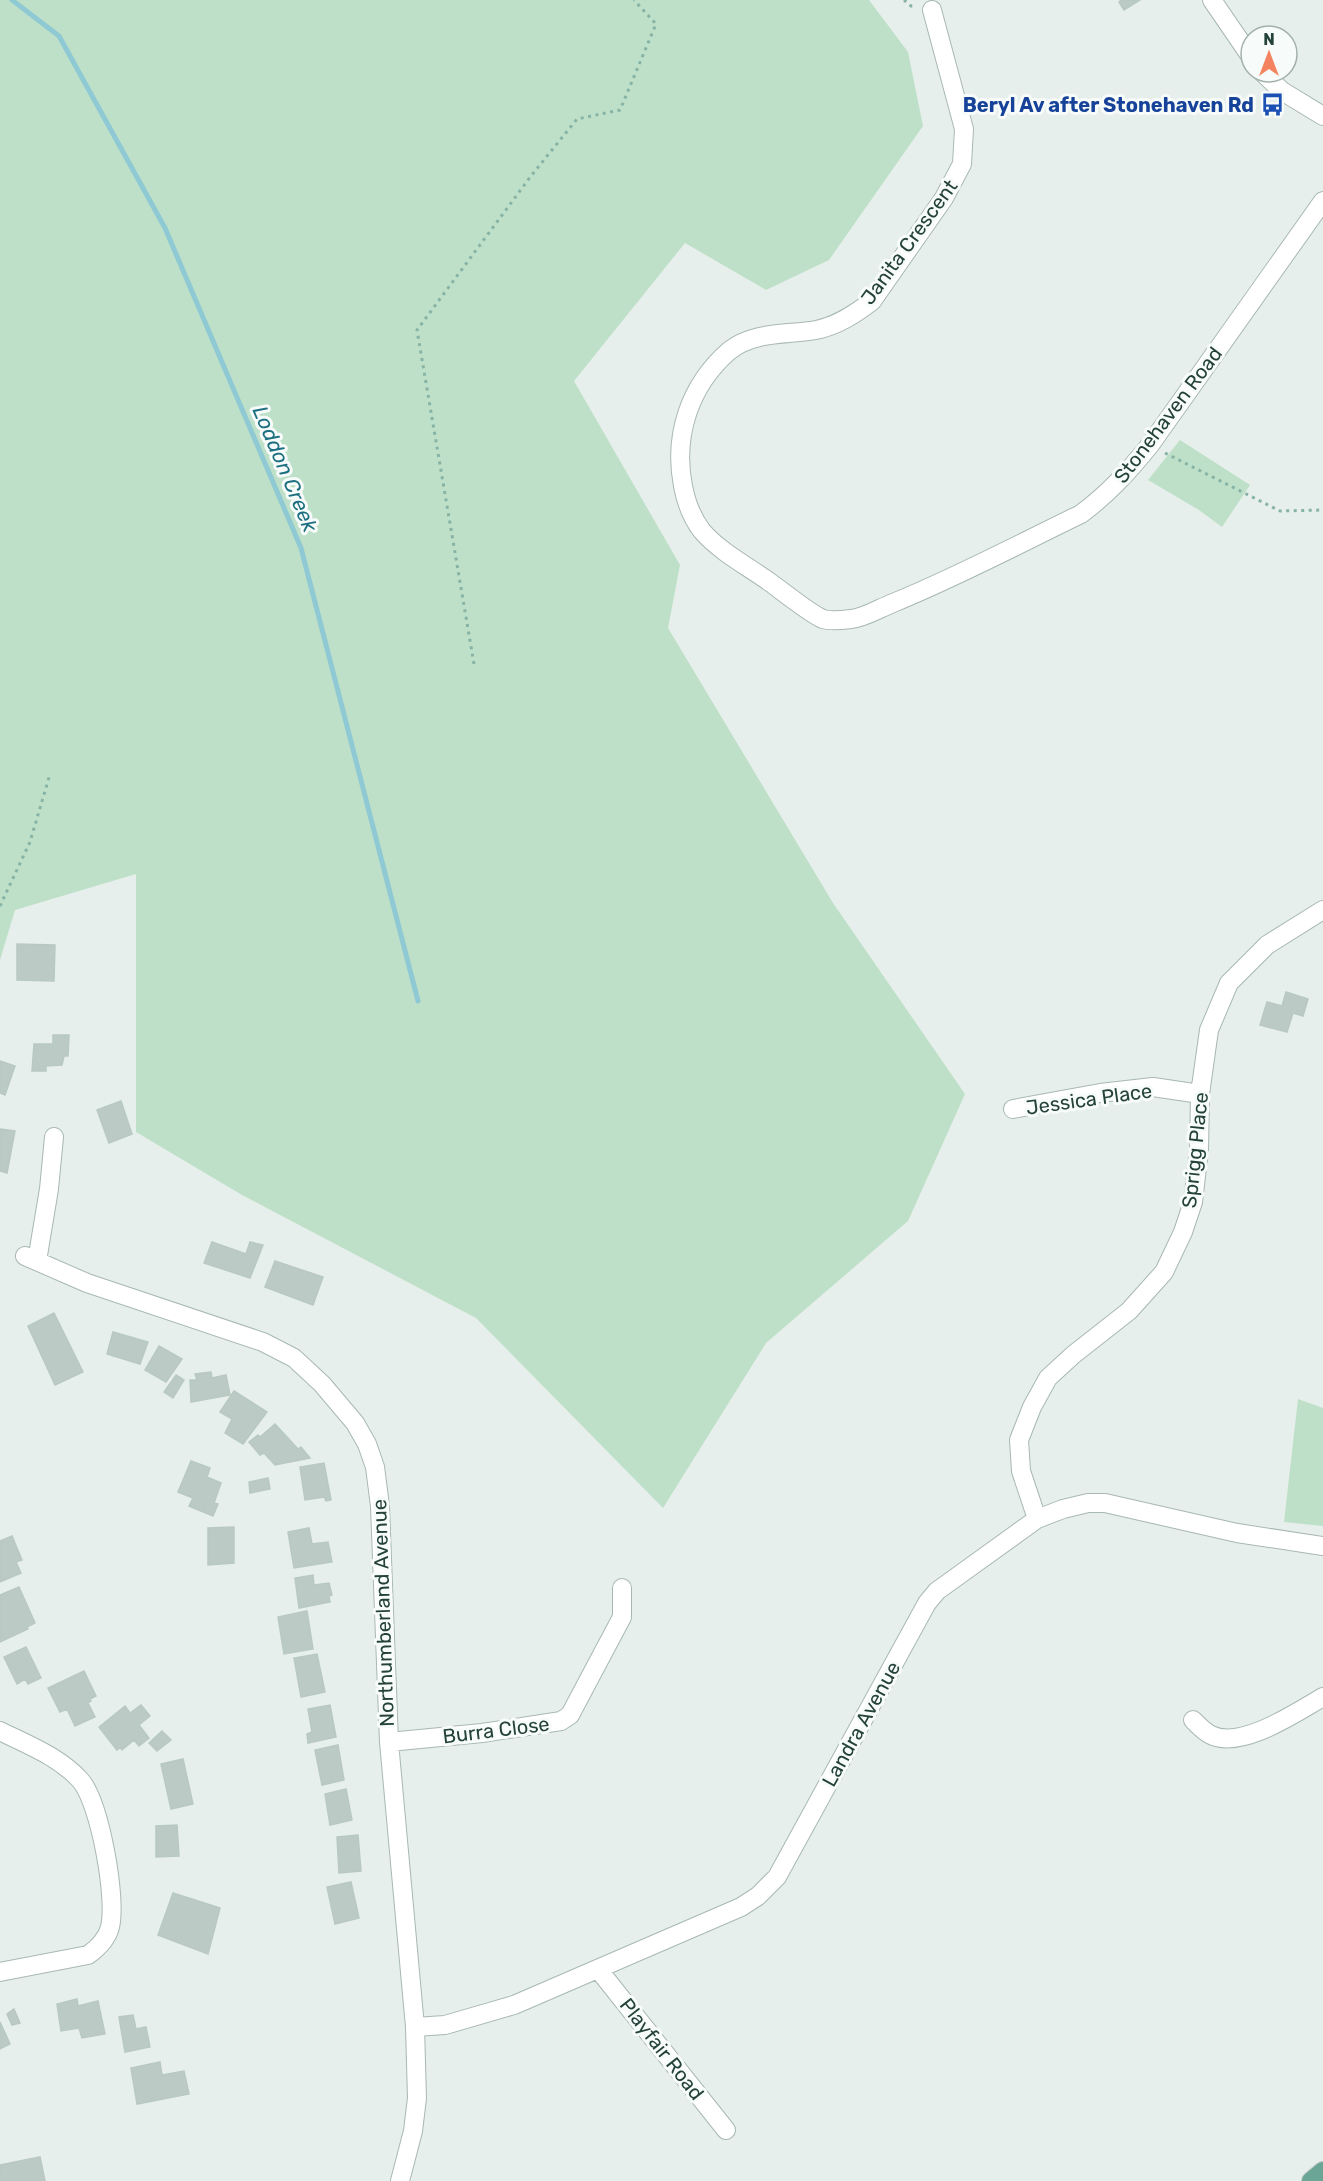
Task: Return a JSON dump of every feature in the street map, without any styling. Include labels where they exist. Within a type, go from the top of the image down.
[{"type":"main road","points":[[1311,2181],[1323,2171]]},
{"type":"street","points":[[1212,0],[1239,39]]},
{"type":"street","name":"Janita Crescent","points":[[797,602],[720,547],[703,532],[692,515],[686,500],[679,461],[679,441],[683,422],[701,385],[731,350],[755,337],[818,330],[835,324],[872,301],[944,198],[962,164],[964,129],[932,10]]},
{"type":"street","points":[[1275,84],[1323,116]]},
{"type":"street","name":"Stonehaven Road","points":[[797,602],[823,619],[852,619],[925,590],[1081,514],[1120,481],[1150,445],[1323,201]]},
{"type":"street","name":"Sprigg Place","points":[[1037,1519],[1021,1471],[1019,1440],[1032,1407],[1048,1378],[1129,1311],[1164,1272],[1183,1232],[1193,1202],[1199,1150],[1200,1094],[1209,1030],[1228,983],[1267,945],[1323,910]]},
{"type":"street","name":"Jessica Place","points":[[1013,1109],[1101,1093],[1153,1088],[1200,1094]]},
{"type":"street","name":"Northumberland Avenue","points":[[54,1137],[49,1188],[31,1259],[87,1283],[263,1342],[294,1358],[322,1384],[355,1423],[367,1444],[375,1467],[380,1506],[388,1742],[415,2027],[417,2108],[400,2181]]},
{"type":"street","name":"Landra Avenue","points":[[415,2027],[445,2025],[514,2005],[741,1907],[758,1896],[777,1877],[927,1603],[937,1591],[1037,1519],[1088,1503],[1105,1503],[1238,1533],[1323,1546]]},
{"type":"street","name":"Burra Close","points":[[388,1742],[482,1733],[561,1721],[570,1715],[622,1617],[622,1588]]},
{"type":"street","points":[[1193,1720],[1211,1735],[1242,1738],[1298,1712],[1323,1697]]},
{"type":"street","points":[[0,1731],[64,1764],[90,1794],[98,1818],[112,1902],[109,1929],[97,1949],[88,1955],[0,1971]]},
{"type":"street","name":"Playfair Road","points":[[598,1969],[726,2130]]},
{"type":"path","points":[[474,664],[417,330],[577,119],[620,110],[656,24],[634,0]]},
{"type":"path","points":[[1150,445],[1280,511],[1323,510]]},
{"type":"path","points":[[0,906],[30,842],[50,774]]},
{"type":"green space","points":[[0,0],[869,0],[908,52],[923,126],[829,260],[766,290],[685,243],[574,381],[680,565],[668,628],[833,903],[965,1094],[908,1221],[766,1343],[663,1508],[476,1318],[242,1195],[136,1132],[136,874],[15,910],[0,960]]},
{"type":"green space","points":[[1180,440],[1250,485],[1222,527],[1199,510],[1148,480]]},
{"type":"green space","points":[[1298,1399],[1323,1408],[1323,1526],[1284,1522]]},
{"type":"building","points":[[1121,0],[1140,0],[1124,10],[1119,2]]},
{"type":"building","points":[[17,944],[55,945],[54,981],[17,980]]},
{"type":"building","points":[[1286,992],[1308,999],[1303,1016],[1293,1013],[1287,1032],[1260,1025],[1267,1002],[1282,1006]]},
{"type":"building","points":[[53,1035],[69,1035],[68,1056],[64,1056],[62,1065],[46,1066],[46,1071],[32,1071],[34,1044],[53,1044]]},
{"type":"building","points":[[0,1061],[15,1066],[5,1095],[0,1093]]},
{"type":"building","points":[[121,1101],[132,1134],[109,1143],[97,1110]]},
{"type":"building","points":[[0,1129],[15,1131],[7,1173],[0,1171]]},
{"type":"building","points":[[212,1242],[246,1254],[250,1242],[263,1245],[250,1278],[204,1263]]},
{"type":"building","points":[[275,1261],[323,1277],[313,1305],[265,1287]]},
{"type":"building","points":[[54,1313],[83,1372],[55,1385],[28,1326]]},
{"type":"building","points":[[113,1332],[148,1342],[140,1364],[107,1354]]},
{"type":"building","points":[[159,1346],[182,1359],[166,1382],[145,1370]]},
{"type":"building","points":[[211,1372],[212,1378],[226,1375],[230,1395],[191,1402],[190,1380],[197,1380],[195,1374]]},
{"type":"building","points":[[176,1375],[184,1380],[173,1398],[164,1392]]},
{"type":"building","points":[[234,1391],[267,1412],[243,1444],[225,1433],[232,1419],[220,1412]]},
{"type":"building","points":[[275,1424],[298,1449],[301,1447],[310,1458],[275,1465],[264,1453],[260,1455],[249,1442],[258,1435],[260,1437]]},
{"type":"building","points":[[191,1461],[210,1468],[207,1477],[221,1483],[214,1503],[218,1504],[213,1516],[189,1506],[193,1498],[178,1492]]},
{"type":"building","points":[[324,1463],[331,1500],[326,1501],[324,1497],[305,1500],[300,1467]]},
{"type":"building","points":[[268,1478],[270,1489],[250,1493],[249,1482]]},
{"type":"building","points":[[234,1527],[234,1563],[208,1565],[208,1528]]},
{"type":"building","points":[[309,1528],[312,1544],[328,1542],[332,1562],[294,1568],[288,1532]]},
{"type":"building","points":[[12,1536],[22,1560],[16,1562],[21,1573],[0,1582],[0,1541]]},
{"type":"building","points":[[313,1575],[314,1585],[329,1583],[332,1595],[329,1596],[330,1602],[299,1608],[295,1578]]},
{"type":"building","points":[[19,1587],[35,1623],[27,1627],[28,1629],[0,1642],[0,1595]]},
{"type":"building","points":[[307,1611],[313,1649],[284,1654],[278,1617]]},
{"type":"building","points":[[26,1647],[41,1678],[28,1684],[25,1679],[17,1684],[4,1657]]},
{"type":"building","points":[[317,1654],[325,1692],[301,1697],[294,1658]]},
{"type":"building","points":[[84,1671],[96,1696],[88,1703],[95,1717],[75,1726],[67,1709],[60,1712],[48,1688]]},
{"type":"building","points":[[141,1705],[150,1716],[139,1725],[149,1738],[139,1746],[134,1740],[122,1750],[120,1747],[117,1750],[99,1727],[125,1706],[130,1713]]},
{"type":"building","points":[[330,1705],[336,1737],[308,1743],[307,1734],[312,1732],[308,1709]]},
{"type":"building","points":[[162,1731],[171,1740],[157,1751],[149,1743]]},
{"type":"building","points":[[338,1745],[344,1780],[322,1785],[315,1750]]},
{"type":"building","points":[[183,1759],[193,1804],[171,1809],[161,1764]]},
{"type":"building","points":[[346,1789],[352,1820],[330,1825],[325,1794]]},
{"type":"building","points":[[177,1825],[179,1856],[156,1857],[156,1826]]},
{"type":"building","points":[[358,1835],[361,1871],[339,1873],[337,1837]]},
{"type":"building","points":[[351,1882],[359,1918],[335,1924],[327,1887]]},
{"type":"building","points":[[173,1893],[220,1908],[208,1954],[158,1935]]},
{"type":"building","points":[[77,1999],[78,2006],[98,2001],[105,2034],[82,2038],[79,2028],[61,2031],[57,2004]]},
{"type":"building","points":[[14,2009],[20,2023],[12,2025],[7,2014]]},
{"type":"building","points":[[133,2015],[136,2029],[146,2027],[150,2047],[125,2052],[119,2017]]},
{"type":"building","points":[[0,2022],[10,2044],[0,2049]]},
{"type":"building","points":[[160,2062],[162,2075],[184,2071],[189,2094],[137,2104],[131,2068]]},
{"type":"building","points":[[40,2157],[45,2181],[0,2181],[0,2165]]},
{"type":"waterway","name":"Loddon Creek","points":[[12,0],[59,36],[165,228],[301,548],[418,1001]]},
{"type":"place","name":"Beryl Av after Stonehaven Rd","points":[[1272,105]]}]
